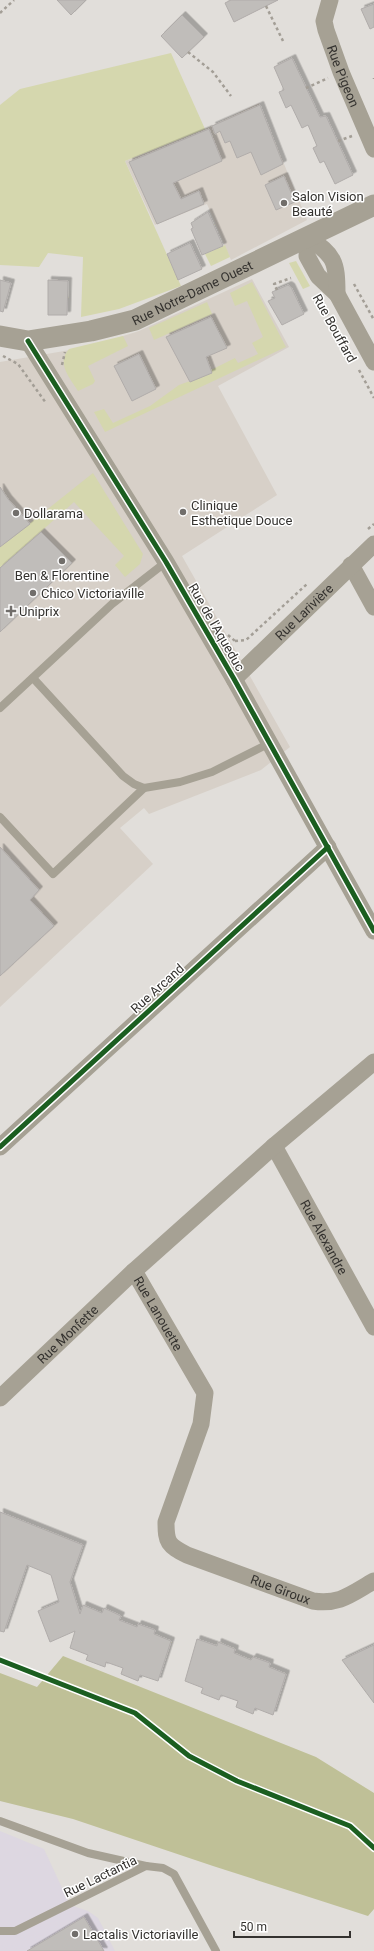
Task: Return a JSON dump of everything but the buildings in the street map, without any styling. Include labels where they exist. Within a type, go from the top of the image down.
[{"type":"street","name":"Rue Pigeon","points":[[330,0],[324,21],[325,25],[341,72],[374,149]]},
{"type":"street","name":"Rue Notre-Dame Ouest","points":[[0,336],[28,342],[91,332],[135,320],[308,236],[374,206]]},
{"type":"street","name":"Rue Bouffard","points":[[308,236],[307,256],[318,276],[337,294],[374,362]]},
{"type":"street","name":"Rue de l'Aqueduc","points":[[28,342],[166,562],[234,679],[374,931]]},
{"type":"street","name":"Rue Larivière","points":[[234,679],[351,565],[368,539]]},
{"type":"street","points":[[351,565],[374,607]]},
{"type":"street","name":"Rue Arcand","points":[[0,1146],[328,847]]},
{"type":"street","name":"Rue Lanouette","points":[[187,1555],[174,1548],[166,1538],[166,1522],[201,1424],[205,1393],[134,1271],[274,1146],[374,1062]]},
{"type":"street","name":"Rue Alexandre","points":[[274,1146],[374,1327]]},
{"type":"street","name":"Rue Monfette","points":[[0,1398],[134,1271]]},
{"type":"street","name":"Rue Giroux","points":[[187,1555],[313,1601],[328,1603],[340,1600],[374,1581]]},
{"type":"lane","points":[[0,708],[112,604],[166,562]]},
{"type":"lane","points":[[33,678],[123,776],[134,784],[144,788],[180,782],[212,772],[270,743]]},
{"type":"lane","points":[[0,817],[52,874],[144,788]]},
{"type":"lane","points":[[0,1821],[88,1853],[146,1866]]},
{"type":"lane","name":"Rue Lactantia","points":[[0,1931],[15,1931],[146,1866],[163,1868],[174,1874],[216,1951]]},
{"type":"path","points":[[0,13],[14,0]]},
{"type":"path","points":[[266,6],[283,41]]},
{"type":"path","points":[[188,52],[213,72],[231,96]]},
{"type":"path","points":[[306,88],[341,72]]},
{"type":"path","points":[[276,290],[274,284],[291,278]]},
{"type":"path","points":[[0,354],[18,364]]},
{"type":"path","points":[[368,539],[374,524]]},
{"type":"shaded area","points":[[259,103],[307,220],[231,260],[207,204],[155,225],[125,161],[205,129]]},
{"type":"shaded area","points":[[252,279],[289,347],[218,386],[277,495],[182,556],[290,747],[261,770],[149,814],[144,808],[120,828],[153,864],[0,1007],[0,362],[70,350],[101,343],[139,331]]},
{"type":"shaded area","points":[[0,1831],[44,1849],[70,1905],[88,1911],[98,1918],[115,1951],[0,1951]]},
{"type":"green space","points":[[171,53],[205,129],[125,161],[181,286],[119,309],[81,317],[83,257],[48,253],[39,267],[0,265],[0,105],[20,89]]},
{"type":"green space","points":[[225,245],[230,257],[211,266],[205,254]]},
{"type":"green space","points":[[296,261],[310,286],[303,289],[289,263]]},
{"type":"green space","points":[[252,282],[286,347],[105,432],[94,412],[104,409],[113,423],[150,406],[179,385],[212,373],[211,370],[235,358],[238,363],[258,354],[252,343],[263,337],[247,301],[235,306],[230,293]]},
{"type":"green space","points":[[207,302],[212,314],[154,340],[149,328]]},
{"type":"green space","points":[[123,336],[128,346],[88,366],[95,381],[93,384],[78,391],[68,376],[64,365],[65,354],[69,349]]},
{"type":"green space","points":[[93,473],[143,554],[140,564],[125,577],[115,565],[124,556],[74,502],[0,568],[0,547]]},
{"type":"green space","points":[[63,1656],[316,1757],[374,1793],[374,1909],[368,1916],[73,1819],[0,1801],[0,1673],[37,1687]]},
{"type":"cycle path","points":[[28,341],[166,562],[234,679],[374,931]]},
{"type":"cycle path","points":[[0,1147],[328,847]]},
{"type":"cycle path","points":[[0,1660],[135,1713],[189,1756],[237,1781],[350,1826],[374,1848]]},
{"type":"place","name":"Salon Vision Beauté","points":[[284,203]]},
{"type":"place","name":"Clinique Esthetique Douce","points":[[183,512]]},
{"type":"place","name":"Dollarama","points":[[16,513]]},
{"type":"place","name":"Ben & Florentine","points":[[62,561]]},
{"type":"place","name":"Chico Victoriaville","points":[[33,593]]},
{"type":"place","name":"Uniprix","points":[[11,611]]},
{"type":"place","name":"Lactalis Victoriaville","points":[[75,1934]]}]
